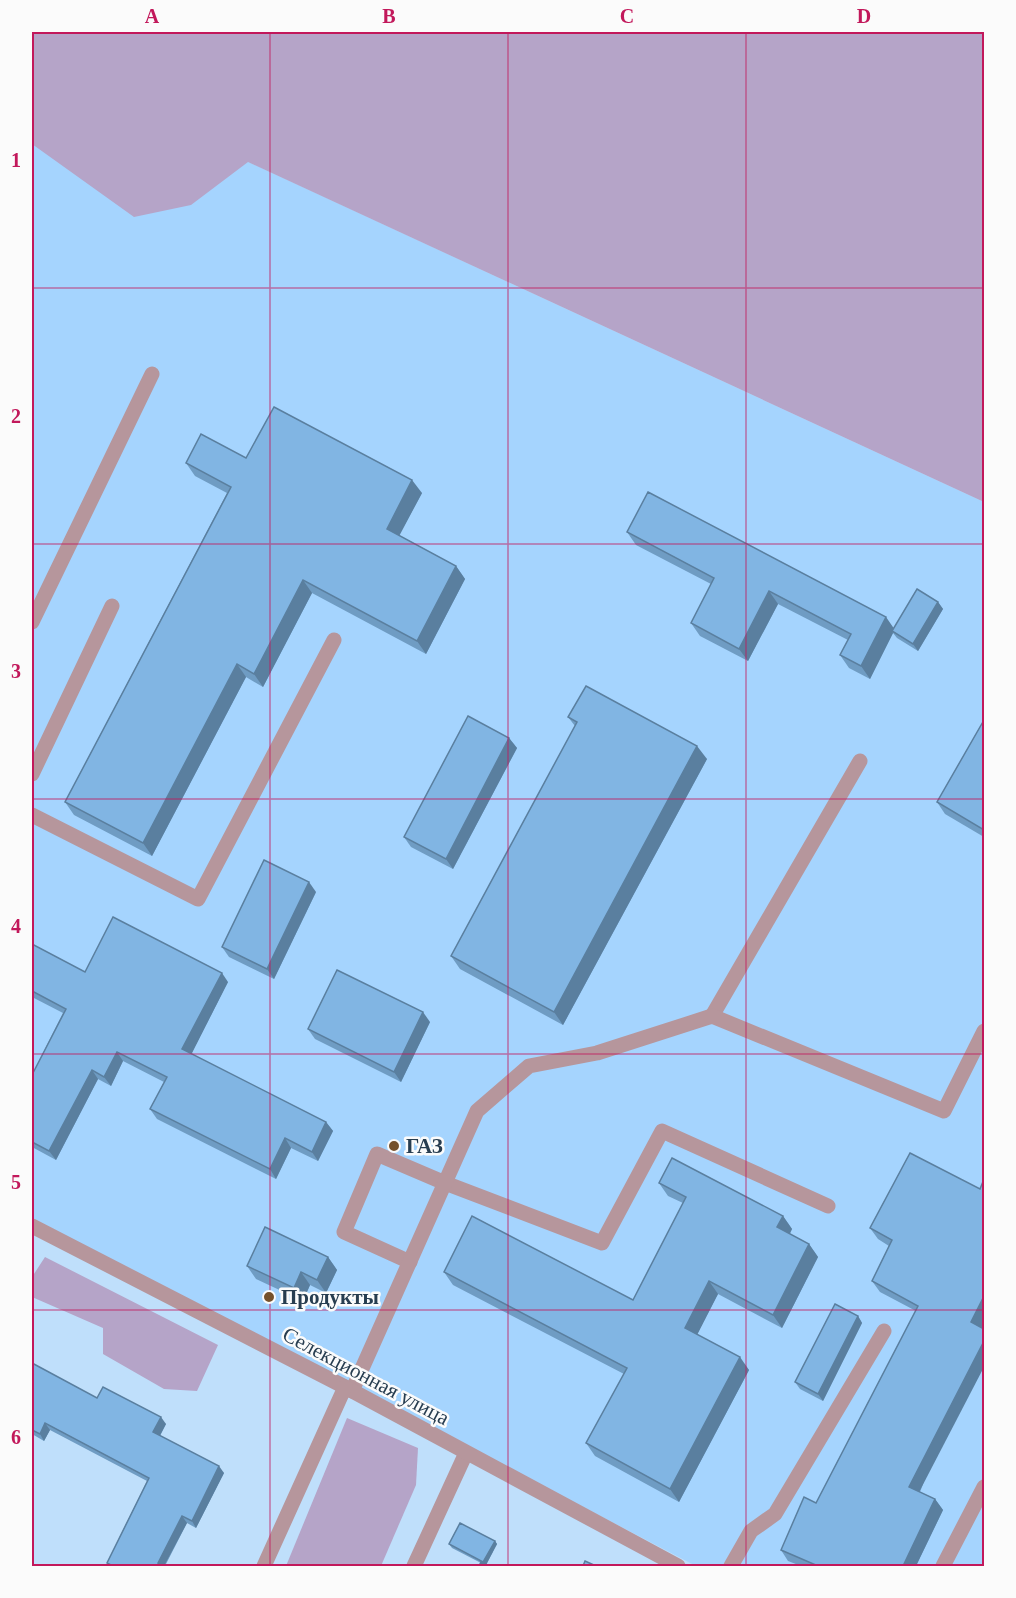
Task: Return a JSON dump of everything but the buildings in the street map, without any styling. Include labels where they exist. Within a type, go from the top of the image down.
[{"type":"street","points":[[32,622],[152,374]]},
{"type":"street","points":[[32,774],[112,606]]},
{"type":"street","points":[[32,815],[198,899],[334,640]]},
{"type":"street","points":[[712,1016],[860,761]]},
{"type":"street","points":[[264,1566],[410,1262],[477,1111],[529,1066],[597,1053],[712,1016],[944,1111],[984,1031]]},
{"type":"street","points":[[410,1262],[344,1232],[376,1154],[602,1243],[662,1131],[828,1206]]},
{"type":"street","name":"Селекционная улица","points":[[32,1226],[348,1389],[678,1566]]},
{"type":"street","points":[[731,1566],[751,1531],[776,1514],[884,1331]]},
{"type":"street","points":[[414,1566],[466,1452]]},
{"type":"street","points":[[943,1566],[984,1487]]},
{"type":"shaded area","points":[[32,32],[984,32],[984,502],[248,162],[191,205],[134,217],[32,144]]},
{"type":"shaded area","points":[[32,62],[984,502],[984,1566],[696,1566],[32,1219]]},
{"type":"shaded area","points":[[45,1257],[218,1345],[197,1391],[164,1389],[103,1354],[103,1328],[32,1297],[32,1277]]},
{"type":"shaded area","points":[[347,1418],[418,1448],[416,1485],[381,1566],[286,1566]]},
{"type":"place","name":"ГАЗ","points":[[394,1146]]},
{"type":"place","name":"Продукты","points":[[269,1297]]}]
